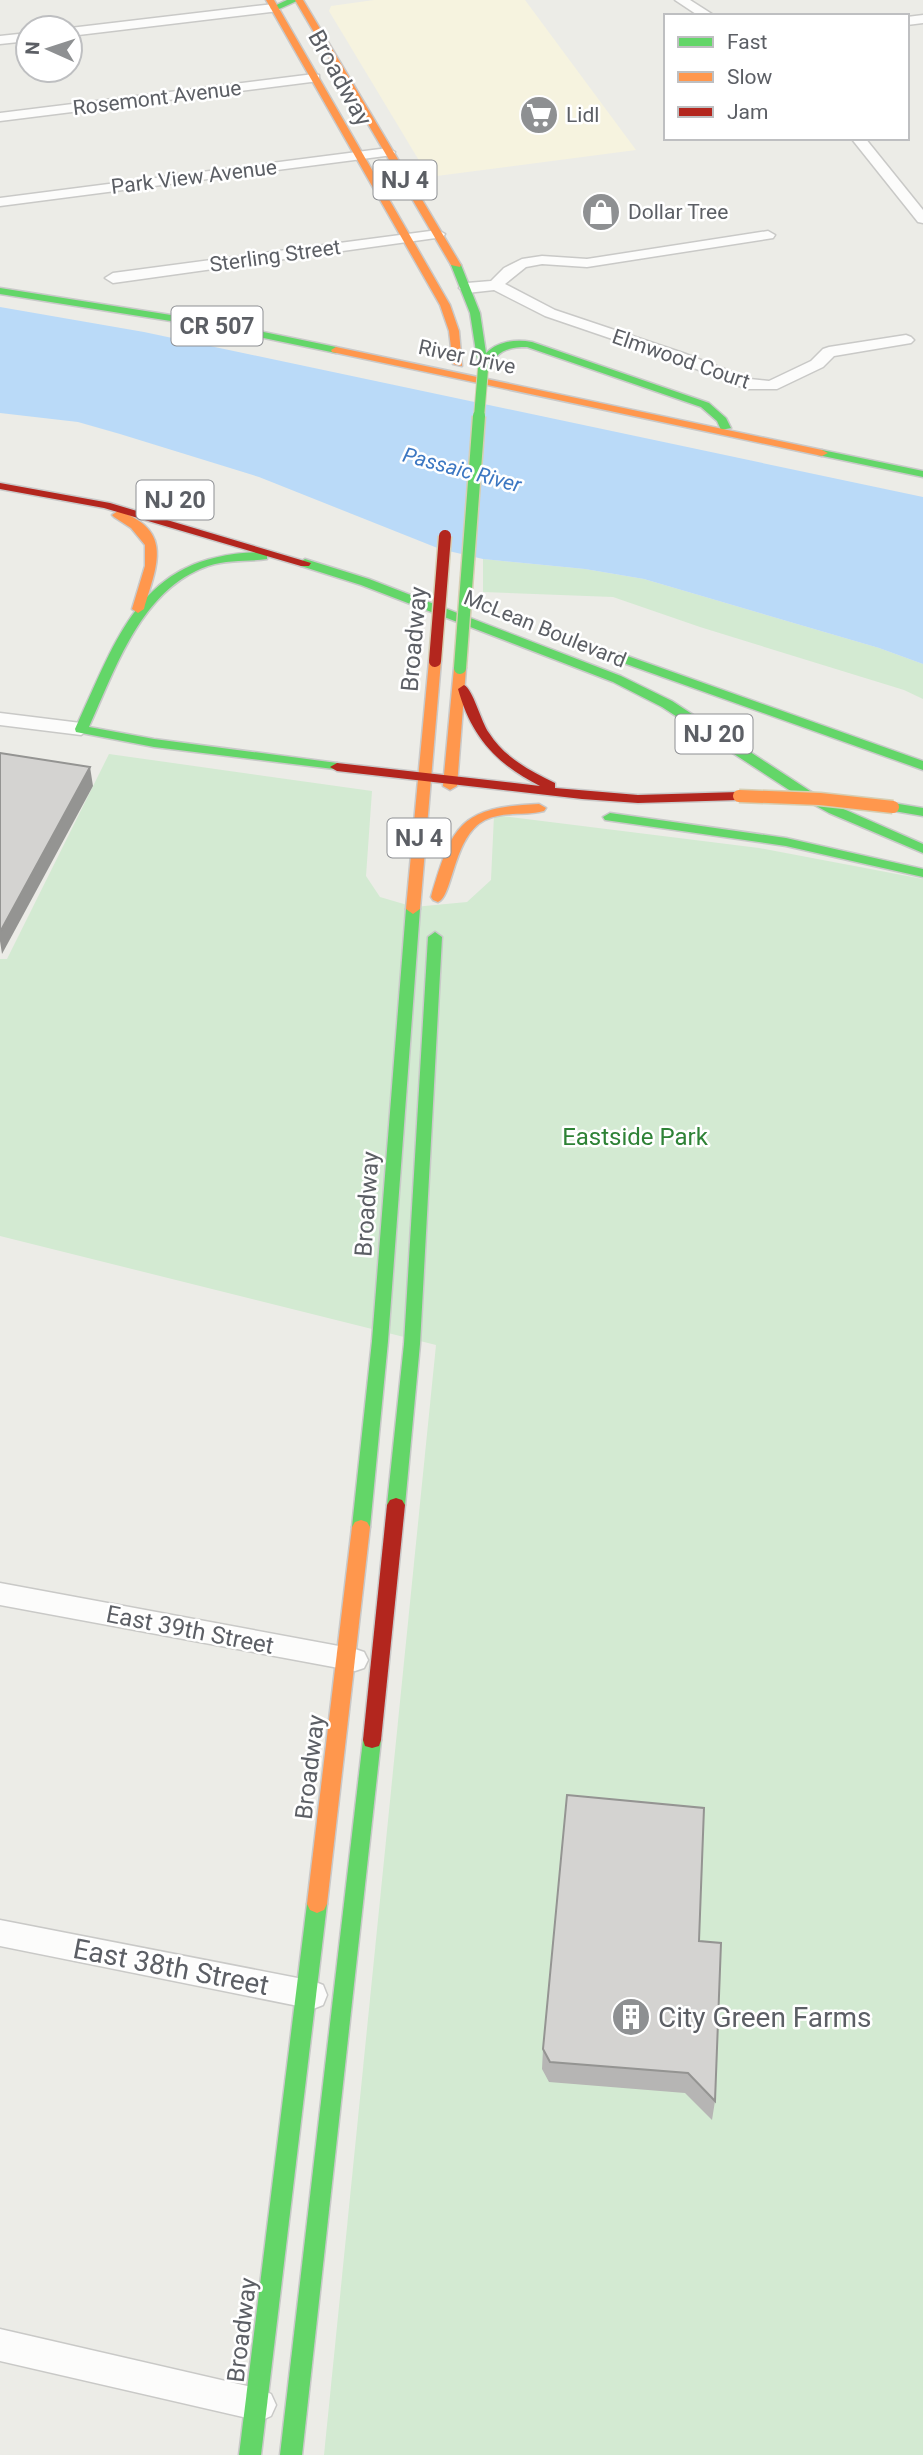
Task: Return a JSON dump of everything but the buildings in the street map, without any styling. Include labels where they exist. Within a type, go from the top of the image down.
[{"type":"main road","points":[[272,4],[297,0]]},
{"type":"main road","name":"Broadway","points":[[297,0],[438,234],[467,288],[481,335],[483,369],[447,807]]},
{"type":"main road","name":"Broadway","points":[[272,4],[445,306],[454,331],[458,393]]},
{"type":"main road","name":"River Drive","points":[[0,291],[124,309],[227,328],[923,474]]},
{"type":"main road","points":[[473,303],[501,326],[538,347]]},
{"type":"main road","points":[[483,369],[487,354],[494,348],[516,343],[538,347],[705,405],[722,420],[726,433]]},
{"type":"main road","points":[[0,472],[42,477]]},
{"type":"main road","name":"McLean Boulevard","points":[[0,486],[78,499],[136,513],[292,558],[460,617],[617,679],[683,714],[805,794],[864,825],[923,849]]},
{"type":"main road","points":[[78,499],[132,522],[152,538],[156,549],[155,559],[142,590],[135,622]]},
{"type":"main road","name":"Broadway","points":[[250,2455],[346,1659],[380,1341],[447,514]]},
{"type":"main road","points":[[292,558],[235,558],[197,566],[166,585],[135,622],[81,729],[154,743],[450,782],[638,799],[739,796],[820,799],[923,812]]},
{"type":"main road","name":"McLean Boulevard","points":[[430,586],[480,605]]},
{"type":"main road","name":"McLean Boulevard","points":[[603,652],[923,766]]},
{"type":"main road","points":[[411,747],[418,740],[435,661]]},
{"type":"main road","points":[[460,668],[470,715],[489,748],[525,774],[549,786],[582,795]]},
{"type":"main road","points":[[317,765],[392,757]]},
{"type":"main road","points":[[291,2455],[381,1665],[412,1344],[437,910],[456,839],[467,821],[498,809],[551,809]]},
{"type":"main road","points":[[591,815],[786,842],[923,873]]},
{"type":"main road","name":"NJ 4","points":[[437,910],[445,833]]},
{"type":"street","points":[[681,0],[706,14]]},
{"type":"street","points":[[84,30],[272,4]]},
{"type":"street","name":"Rosemont Avenue","points":[[0,117],[314,78]]},
{"type":"street","points":[[860,140],[923,219]]},
{"type":"street","name":"Park View Avenue","points":[[0,202],[388,152]]},
{"type":"street","name":"Sterling Street","points":[[113,278],[438,234]]},
{"type":"street","points":[[467,288],[496,285],[509,271],[522,263],[542,260],[587,263],[768,235]]},
{"type":"street","name":"Elmwood Court","points":[[496,285],[550,313],[677,356],[747,384],[771,386],[817,365],[829,352],[906,340]]},
{"type":"street","points":[[0,719],[81,729]]},
{"type":"street","name":"East 39th Street","points":[[0,1594],[381,1665]]},
{"type":"street","name":"East 38th Street","points":[[0,1933],[342,2001]]},
{"type":"street","points":[[0,2345],[296,2413]]},
{"type":"shaded area","points":[[374,0],[525,0],[636,150],[429,177],[329,11],[331,6]]},
{"type":"green space","points":[[483,559],[585,569],[644,579],[879,648],[923,664],[923,699],[904,690],[613,597],[483,592]]},
{"type":"green space","name":"Eastside Park","points":[[109,754],[372,791],[366,876],[380,897],[414,907],[467,902],[491,880],[494,815],[759,848],[923,879],[923,2455],[324,2455],[436,1345],[0,1236],[0,959],[7,959]]},
{"type":"water","name":"Passaic River","points":[[0,307],[144,332],[923,497],[923,664],[879,648],[644,579],[585,569],[483,559],[440,549],[259,477],[120,434],[78,422],[0,413]]},
{"type":"traffic: fast","points":[[274,8],[295,0]]},
{"type":"traffic: fast","points":[[456,265],[475,313],[483,369]]},
{"type":"traffic: fast","points":[[0,291],[215,325],[336,350]]},
{"type":"traffic: fast","points":[[483,369],[494,351],[506,345],[528,344],[705,405],[722,420],[725,428]]},
{"type":"traffic: fast","points":[[460,668],[483,369]]},
{"type":"traffic: fast","points":[[822,453],[923,474]]},
{"type":"traffic: fast","points":[[263,556],[210,561],[173,579],[154,596],[125,638],[81,729],[154,743],[337,767]]},
{"type":"traffic: fast","points":[[305,563],[365,582],[617,679],[667,704],[805,794],[834,810],[923,849]]},
{"type":"traffic: fast","points":[[619,657],[923,766]]},
{"type":"traffic: fast","points":[[893,807],[923,812]]},
{"type":"traffic: fast","points":[[610,817],[786,842],[923,873]]},
{"type":"traffic: fast","points":[[361,1527],[380,1341],[413,909]]},
{"type":"traffic: fast","points":[[396,1505],[412,1344],[435,937]]},
{"type":"traffic: fast","points":[[291,2455],[372,1740]]},
{"type":"traffic: fast","points":[[250,2455],[317,1904]]},
{"type":"traffic: slow","points":[[270,0],[445,305],[454,331],[458,364]]},
{"type":"traffic: slow","points":[[299,0],[456,265]]},
{"type":"traffic: slow","points":[[336,350],[822,453]]},
{"type":"traffic: slow","points":[[118,515],[146,535],[151,545],[151,566],[138,609]]},
{"type":"traffic: slow","points":[[413,909],[435,661]]},
{"type":"traffic: slow","points":[[450,786],[460,668]]},
{"type":"traffic: slow","points":[[739,796],[820,799],[893,807]]},
{"type":"traffic: slow","points":[[438,897],[451,854],[467,827],[478,818],[493,812],[539,808]]},
{"type":"traffic: slow","points":[[317,1904],[361,1527]]},
{"type":"traffic: jam","points":[[0,486],[106,505],[305,563]]},
{"type":"traffic: jam","points":[[435,661],[445,536]]},
{"type":"traffic: jam","points":[[464,689],[476,723],[494,749],[518,769],[550,786]]},
{"type":"traffic: jam","points":[[337,767],[582,795],[638,799],[739,796]]},
{"type":"traffic: jam","points":[[372,1740],[396,1505]]},
{"type":"place","name":"Lidl","points":[[539,115]]},
{"type":"place","name":"Dollar Tree","points":[[601,212]]},
{"type":"place","name":"City Green Farms","points":[[631,2017]]}]
